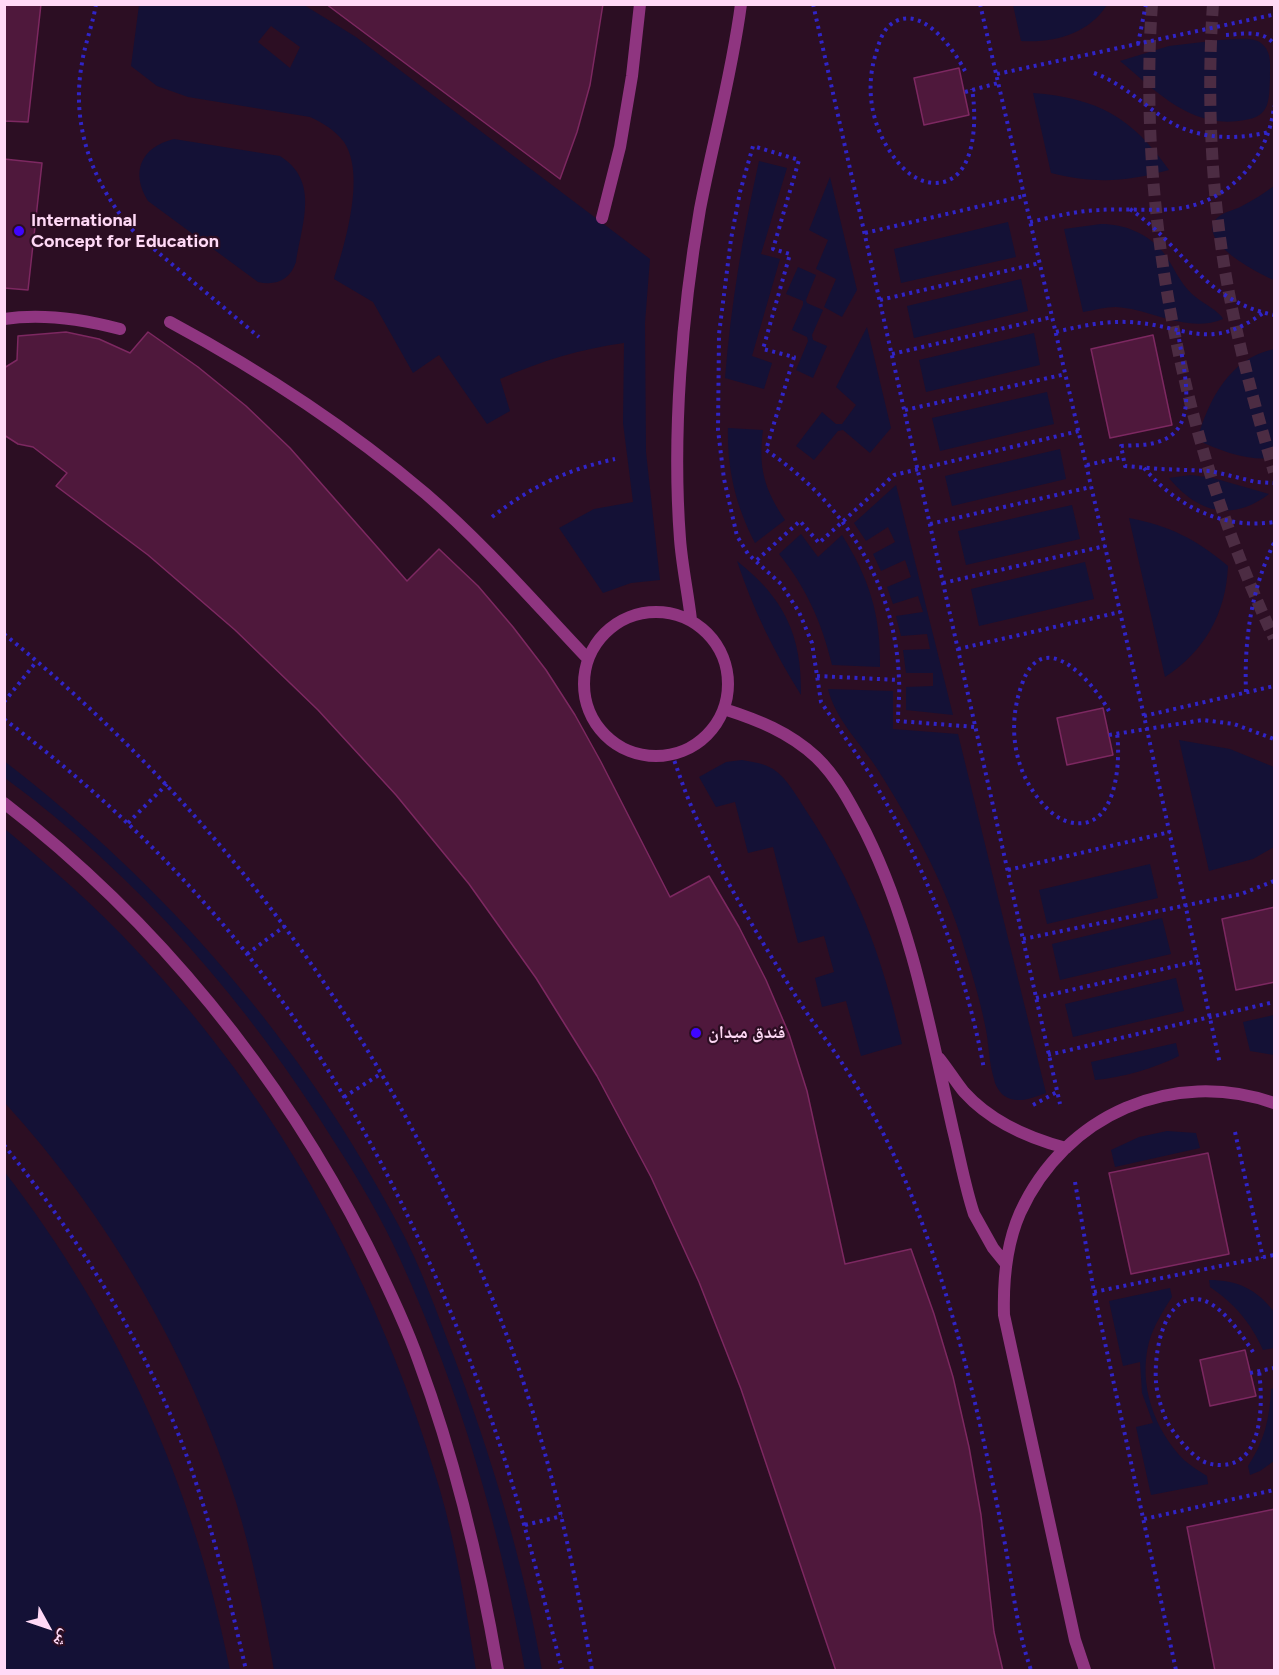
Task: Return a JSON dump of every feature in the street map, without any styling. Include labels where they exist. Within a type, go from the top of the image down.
[{"type":"lane","points":[[602,218],[624,127],[640,4]]},
{"type":"lane","points":[[691,620],[680,539],[678,456],[681,373],[700,209],[735,53],[741,4]]},
{"type":"lane","points":[[4,319],[50,317],[85,320],[120,329]]},
{"type":"lane","points":[[170,322],[224,351],[328,418],[394,468],[473,537],[588,659]]},
{"type":"lane","points":[[651,611],[691,620],[707,633],[720,650],[726,668],[728,689],[724,709],[715,725],[703,738],[688,748],[672,754],[652,756],[633,752],[616,744],[602,732],[591,715],[585,697],[584,677],[588,659],[598,641],[613,626],[631,616],[651,611]]},
{"type":"lane","points":[[724,709],[772,727],[796,741],[817,758],[835,778],[850,802],[899,909],[974,1214],[988,1240],[1006,1264]]},
{"type":"lane","points":[[4,803],[37,828],[98,882],[156,940],[210,1002],[260,1067],[306,1135],[348,1208],[386,1282],[418,1359],[446,1438],[468,1518],[498,1671]]},
{"type":"lane","points":[[935,1052],[965,1092],[984,1111],[1023,1134],[1066,1148]]},
{"type":"lane","points":[[1085,1671],[1076,1640],[1004,1315],[1006,1264],[1011,1238],[1028,1198],[1047,1168],[1066,1148],[1104,1118],[1151,1098],[1201,1090],[1255,1096],[1275,1103]]},
{"type":"path","points":[[96,4],[82,63],[79,90],[80,117],[92,168],[104,192],[136,234],[268,344]]},
{"type":"path","points":[[813,4],[1060,1104]]},
{"type":"path","points":[[980,4],[1147,728],[1221,1065]]},
{"type":"path","points":[[1138,44],[1146,4]]},
{"type":"path","points":[[997,74],[1272,15]]},
{"type":"path","points":[[965,71],[956,54],[944,39],[919,20],[909,18],[899,20],[883,33],[873,62],[870,82],[875,121],[892,156],[915,178],[938,183],[950,179],[966,162],[975,120],[972,89]]},
{"type":"path","points":[[1226,35],[1259,34],[1275,44]]},
{"type":"path","points":[[1094,73],[1121,86],[1162,118],[1182,128],[1204,135],[1226,138],[1248,137],[1269,132]]},
{"type":"path","points":[[965,92],[998,83]]},
{"type":"path","points":[[1030,222],[1096,210],[1181,208],[1214,197],[1242,176],[1263,148],[1275,106]]},
{"type":"path","points":[[975,727],[898,721],[899,680],[891,623],[883,596],[868,561],[842,521],[808,482],[766,450],[794,357],[762,349],[790,254],[773,249],[800,160],[753,146],[740,192],[724,287],[719,334],[718,421],[724,479],[734,526],[748,554],[781,584],[799,612],[812,643],[821,702],[863,763],[919,863],[961,970],[976,1025],[985,1071]]},
{"type":"path","points":[[865,233],[1024,196]]},
{"type":"path","points":[[1130,209],[1163,235],[1203,280],[1216,291],[1231,300],[1263,313],[1275,315]]},
{"type":"path","points":[[880,300],[1040,263]]},
{"type":"path","points":[[1056,332],[1104,322],[1154,325],[1196,335],[1214,335],[1248,324],[1263,313]]},
{"type":"path","points":[[892,354],[1052,317]]},
{"type":"path","points":[[1178,332],[1187,404],[1181,424],[1166,439],[1155,443],[1121,446],[1125,465],[1210,471],[1256,482],[1275,483]]},
{"type":"path","points":[[904,411],[1066,374]]},
{"type":"path","points":[[757,560],[800,521],[819,543],[894,475],[1079,431]]},
{"type":"path","points":[[1087,465],[1123,457]]},
{"type":"path","points":[[473,537],[491,518],[537,486],[562,474],[615,459]]},
{"type":"path","points":[[1143,468],[1156,483],[1189,507],[1207,514],[1247,523],[1275,522]]},
{"type":"path","points":[[930,524],[1091,487]]},
{"type":"path","points":[[1246,692],[1245,662],[1253,603],[1261,574],[1275,543]]},
{"type":"path","points":[[943,583],[1105,546]]},
{"type":"path","points":[[958,650],[1120,612]]},
{"type":"path","points":[[4,634],[104,720],[167,784],[248,878],[320,974],[382,1073],[428,1157],[464,1232],[506,1332],[536,1423],[562,1516],[592,1671]]},
{"type":"path","points":[[1109,711],[1100,694],[1087,679],[1063,660],[1042,660],[1033,665],[1027,673],[1017,702],[1014,741],[1018,761],[1036,796],[1059,818],[1082,823],[1103,812],[1109,802],[1117,776],[1117,733]]},
{"type":"path","points":[[4,702],[38,661]]},
{"type":"path","points":[[817,676],[899,680]]},
{"type":"path","points":[[1144,716],[1275,686]]},
{"type":"path","points":[[1109,735],[1210,720],[1234,724],[1275,739]]},
{"type":"path","points":[[672,754],[694,814],[726,878],[761,941],[840,1060],[870,1110],[907,1185],[933,1251],[947,1293],[980,1422],[1021,1642],[1031,1671]]},
{"type":"path","points":[[128,823],[167,784]]},
{"type":"path","points":[[1008,870],[1170,832]]},
{"type":"path","points":[[1023,939],[1241,894],[1275,881]]},
{"type":"path","points":[[247,954],[285,926]]},
{"type":"path","points":[[1036,998],[1198,961]]},
{"type":"path","points":[[1048,1055],[1275,1002]]},
{"type":"path","points":[[344,1097],[382,1073]]},
{"type":"path","points":[[1026,1108],[1057,1092]]},
{"type":"path","points":[[1235,1132],[1263,1258]]},
{"type":"path","points":[[4,1145],[48,1200],[94,1268],[134,1338],[169,1412],[198,1488],[230,1602],[246,1671]]},
{"type":"path","points":[[1074,1176],[1094,1292],[1176,1671]]},
{"type":"path","points":[[1094,1292],[1275,1255]]},
{"type":"path","points":[[1253,1352],[1230,1320],[1205,1301],[1195,1299],[1185,1301],[1175,1306],[1169,1314],[1159,1343],[1156,1364],[1156,1383],[1160,1403],[1167,1422],[1201,1461],[1218,1465],[1236,1462],[1246,1455],[1257,1433],[1262,1402],[1259,1371]]},
{"type":"path","points":[[1251,1373],[1275,1368]]},
{"type":"path","points":[[1144,1519],[1275,1490]]},
{"type":"path","points":[[525,1525],[562,1516]]},
{"type":"shaded area","points":[[1013,4],[1107,5],[1090,23],[1070,35],[1046,40],[1021,41]]},
{"type":"shaded area","points":[[139,5],[304,5],[356,37],[650,259],[645,323],[646,452],[660,580],[631,583],[603,593],[559,528],[594,509],[633,502],[623,423],[624,343],[561,356],[500,379],[510,411],[487,424],[439,355],[413,373],[373,302],[334,279],[348,229],[353,191],[350,156],[344,142],[337,134],[310,117],[188,97],[157,86],[131,66]],"holes":[[[271,26],[300,47],[290,68],[258,42]]]},
{"type":"shaded area","points":[[1220,40],[1257,41],[1265,47],[1269,54],[1268,102],[1262,113],[1256,117],[1238,121],[1220,121],[1188,112],[1160,94],[1120,61],[1169,46]]},
{"type":"shaded area","points":[[1033,93],[1076,100],[1111,114],[1141,136],[1169,170],[1110,180],[1082,179],[1051,173]]},
{"type":"shaded area","points":[[174,139],[280,156],[292,166],[300,178],[305,204],[296,262],[286,277],[271,283],[258,282],[148,201],[140,180],[142,162],[153,148]]},
{"type":"shaded area","points":[[759,161],[787,168],[761,254],[780,259],[752,356],[772,363],[764,389],[725,378],[738,269]]},
{"type":"shaded area","points":[[830,177],[857,290],[842,317],[824,307],[836,279],[816,269],[828,240],[809,230]]},
{"type":"shaded area","points":[[1274,186],[1274,280],[1244,264],[1221,246],[1215,237],[1213,227],[1217,218],[1246,204]]},
{"type":"shaded area","points":[[1008,222],[1016,257],[901,283],[894,249]]},
{"type":"shaded area","points":[[1101,224],[1135,231],[1157,245],[1187,289],[1223,319],[1196,324],[1116,307],[1083,312],[1064,229]]},
{"type":"shaded area","points":[[798,267],[816,275],[806,300],[807,303],[823,310],[812,335],[813,340],[827,346],[813,378],[796,370],[808,341],[807,337],[792,330],[803,301],[786,294]]},
{"type":"shaded area","points":[[1021,279],[1028,311],[914,338],[907,306]]},
{"type":"shaded area","points":[[867,327],[891,428],[870,453],[843,430],[838,431],[814,460],[796,446],[822,412],[836,424],[842,424],[856,405],[836,387]]},
{"type":"shaded area","points":[[1034,333],[1040,365],[926,392],[919,360]]},
{"type":"shaded area","points":[[1274,349],[1274,458],[1244,457],[1197,440],[1215,396],[1233,371],[1258,354]]},
{"type":"shaded area","points":[[1047,392],[1054,424],[940,451],[932,418]]},
{"type":"shaded area","points":[[728,428],[763,430],[761,455],[764,477],[767,488],[785,520],[755,543],[734,487],[729,458]]},
{"type":"shaded area","points":[[1060,449],[1066,479],[952,506],[945,476]]},
{"type":"shaded area","points":[[1191,475],[1213,478],[1269,494],[1242,508],[1216,510],[1192,499],[1169,478]]},
{"type":"shaded area","points":[[896,485],[953,715],[906,710],[906,687],[933,686],[933,673],[906,673],[903,650],[930,649],[927,634],[901,636],[896,616],[923,612],[918,596],[893,604],[887,587],[911,577],[905,560],[881,571],[873,554],[895,542],[888,527],[866,541],[854,523]]},
{"type":"shaded area","points":[[1072,505],[1080,539],[966,565],[958,531]]},
{"type":"shaded area","points":[[1129,518],[1157,525],[1182,535],[1205,548],[1228,566],[1223,600],[1211,629],[1191,655],[1165,677]]},
{"type":"shaded area","points":[[801,534],[818,557],[842,535],[859,566],[872,598],[878,630],[880,667],[832,665],[812,606],[797,579],[779,554]]},
{"type":"shaded area","points":[[737,561],[767,589],[787,619],[798,654],[801,695],[765,630]]},
{"type":"shaded area","points":[[1085,562],[1094,599],[979,626],[971,589]]},
{"type":"shaded area","points":[[828,689],[893,691],[893,729],[958,734],[1046,1093],[1024,1100],[1013,1100],[1003,1095],[996,1086],[978,995],[945,893],[902,810],[878,770],[843,722]]},
{"type":"shaded area","points":[[1179,740],[1230,749],[1274,767],[1274,847],[1253,859],[1209,871]]},
{"type":"shaded area","points":[[742,760],[765,765],[783,778],[840,867],[877,952],[902,1044],[861,1056],[846,1001],[822,1007],[815,978],[834,972],[824,936],[798,943],[773,847],[748,853],[735,802],[716,807],[699,777],[726,762]]},
{"type":"shaded area","points":[[4,761],[64,809],[176,915],[227,972],[275,1032],[320,1095],[361,1159],[399,1226],[414,1258],[468,1395],[506,1512],[535,1630],[542,1670],[525,1670],[490,1512],[459,1410],[422,1309],[386,1229],[361,1185],[302,1091],[228,992],[145,899],[54,816],[5,778]]},
{"type":"shaded area","points":[[5,829],[105,918],[189,1010],[237,1071],[281,1135],[320,1202],[356,1270],[388,1341],[416,1414],[440,1490],[451,1535],[476,1670],[274,1670],[258,1586],[236,1502],[217,1447],[170,1341],[142,1290],[78,1192],[5,1103]]},
{"type":"shaded area","points":[[1150,864],[1158,898],[1047,924],[1039,890]]},
{"type":"shaded area","points":[[1162,918],[1171,954],[1060,980],[1052,944]]},
{"type":"shaded area","points":[[1176,978],[1184,1011],[1073,1037],[1065,1004]]},
{"type":"shaded area","points":[[1274,1015],[1274,1055],[1250,1051],[1243,1022]]},
{"type":"shaded area","points":[[1176,1043],[1179,1056],[1169,1061],[1128,1075],[1095,1080],[1091,1062]]},
{"type":"shaded area","points":[[1167,1131],[1196,1133],[1200,1148],[1115,1167],[1111,1150],[1139,1137]]},
{"type":"shaded area","points":[[4,1171],[83,1286],[117,1346],[147,1407],[196,1535],[215,1602],[230,1670],[5,1670]]},
{"type":"shaded area","points":[[1209,1280],[1237,1284],[1261,1297],[1274,1312],[1274,1348],[1263,1350],[1248,1323],[1235,1307],[1210,1287]]},
{"type":"shaded area","points":[[1170,1288],[1172,1297],[1156,1324],[1149,1342],[1146,1358],[1147,1390],[1164,1435],[1184,1460],[1207,1476],[1208,1484],[1151,1495],[1136,1427],[1153,1423],[1142,1393],[1140,1362],[1123,1366],[1109,1301]]},
{"type":"shaded area","points":[[1274,1388],[1274,1461],[1250,1475],[1248,1466],[1262,1439],[1268,1420],[1271,1389]]},
{"type":"building","points":[[4,4],[41,4],[28,122],[4,121]]},
{"type":"building","points":[[326,4],[603,4],[590,85],[577,132],[560,179]]},
{"type":"building","points":[[959,68],[969,115],[924,125],[914,78]]},
{"type":"building","name":"International Concept for Education","points":[[4,159],[42,163],[28,290],[4,288]]},
{"type":"building","points":[[66,332],[99,339],[130,353],[148,332],[198,367],[246,406],[290,448],[407,581],[439,549],[478,586],[546,670],[575,715],[601,762],[670,897],[709,876],[766,980],[789,1034],[807,1091],[845,1264],[911,1249],[953,1377],[969,1447],[981,1515],[994,1632],[1003,1671],[836,1671],[741,1389],[699,1282],[651,1177],[597,1076],[536,978],[469,884],[396,795],[318,710],[235,630],[148,555],[56,486],[67,473],[33,447],[18,444],[4,435],[4,368],[17,360],[18,336]]},
{"type":"building","points":[[1153,335],[1172,425],[1110,438],[1091,349]]},
{"type":"building","points":[[1103,708],[1113,755],[1067,765],[1057,718]]},
{"type":"building","points":[[1275,907],[1275,982],[1236,990],[1222,919]]},
{"type":"building","points":[[1208,1153],[1229,1254],[1131,1274],[1109,1173]]},
{"type":"building","points":[[1245,1350],[1256,1396],[1210,1406],[1200,1360]]},
{"type":"building","points":[[1275,1509],[1275,1671],[1215,1671],[1187,1527]]},
{"type":"tunnel","points":[[1152,4],[1149,84],[1152,165],[1160,247],[1174,328],[1192,409],[1215,488],[1242,565],[1274,638]]},
{"type":"tunnel","points":[[1213,4],[1210,81],[1212,160],[1220,238],[1237,333],[1274,472]]},
{"type":"place","name":"International Concept for Education","points":[[19,231]]},
{"type":"place","name":"فندق ميدان","points":[[696,1033]]}]
